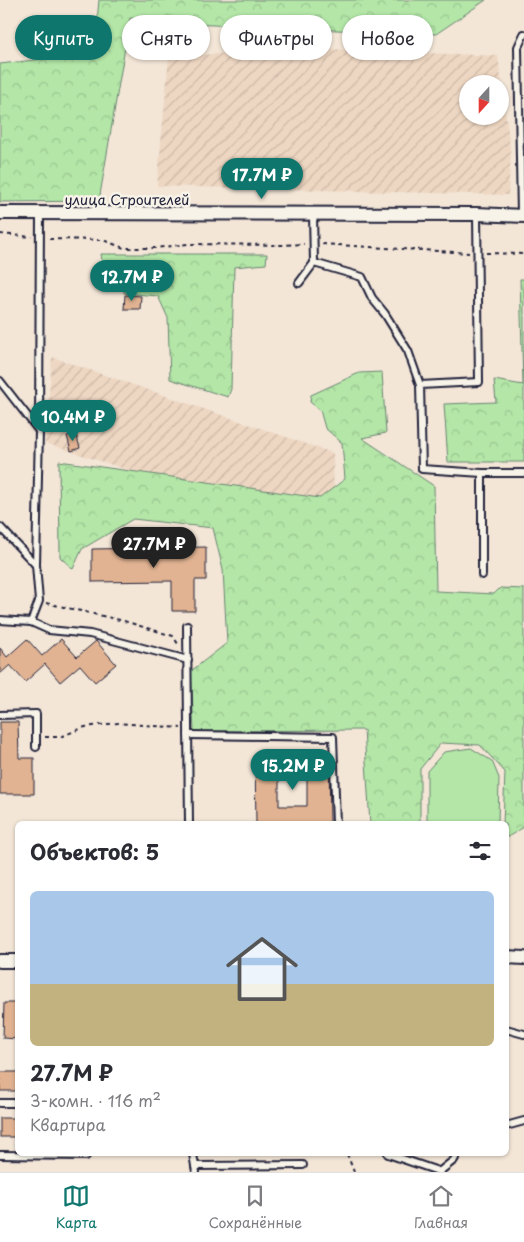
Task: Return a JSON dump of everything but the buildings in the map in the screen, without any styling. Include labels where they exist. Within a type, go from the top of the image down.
[{"type":"street","name":"улица Строителей","points":[[0,213],[477,214],[522,216]]},
{"type":"street","points":[[509,957],[524,958]]},
{"type":"street","points":[[0,961],[15,960]]},
{"type":"lane","points":[[522,216],[518,47],[524,34]]},
{"type":"lane","points":[[31,622],[39,601],[36,565],[40,213]]},
{"type":"lane","points":[[299,283],[314,263],[313,214]]},
{"type":"lane","points":[[420,385],[479,382],[477,214]]},
{"type":"lane","points":[[314,263],[362,277],[372,298],[385,314],[408,351],[420,385],[422,469],[482,473],[524,473]]},
{"type":"lane","points":[[0,381],[39,431]]},
{"type":"lane","points":[[482,473],[482,575]]},
{"type":"lane","points":[[0,527],[36,565]]},
{"type":"lane","points":[[0,620],[31,622],[49,630],[90,634],[188,660]]},
{"type":"lane","points":[[187,626],[188,821]]},
{"type":"lane","points":[[0,715],[36,714],[36,747]]},
{"type":"lane","points":[[188,732],[333,737],[336,821]]},
{"type":"lane","points":[[509,1030],[524,1034]]},
{"type":"lane","points":[[0,1103],[15,1103]]},
{"type":"lane","points":[[509,1125],[524,1121]]},
{"type":"lane","points":[[0,1155],[15,1155]]},
{"type":"lane","points":[[193,1156],[195,1169],[304,1165]]},
{"type":"lane","points":[[394,1156],[438,1172],[454,1160],[456,1156]]},
{"type":"path","points":[[0,234],[18,234],[40,238],[103,240],[124,248],[154,248],[188,244],[281,246],[314,243],[524,254]]},
{"type":"path","points":[[39,601],[124,621],[173,636],[188,660]]},
{"type":"path","points":[[36,737],[60,737],[85,727],[118,724],[188,732]]},
{"type":"path","points":[[348,1156],[354,1172]]},
{"type":"shaded area","points":[[332,49],[342,50],[342,60],[433,60],[433,53],[498,56],[501,75],[459,75],[459,125],[507,125],[511,154],[508,195],[157,186],[169,60],[210,60],[210,54],[220,54],[220,60],[332,60]]},
{"type":"shaded area","points":[[52,357],[333,453],[335,538],[45,443]]},
{"type":"green space","points":[[99,0],[486,0],[436,34],[433,34],[433,15],[342,15],[342,30],[332,30],[332,15],[220,15],[220,25],[210,25],[210,15],[122,15],[123,60],[99,201],[0,202],[0,64],[34,60],[112,60],[112,15],[98,15]]},
{"type":"green space","points":[[101,254],[267,254],[266,264],[234,267],[231,389],[228,397],[170,379],[168,318],[158,296],[124,293],[123,280],[104,277]]},
{"type":"green space","points":[[520,279],[524,279],[524,462],[448,462],[444,404],[496,402],[494,380],[523,385]]},
{"type":"green space","points":[[382,372],[386,433],[362,438],[434,486],[436,591],[494,594],[500,588],[524,589],[524,827],[509,836],[509,821],[503,821],[505,772],[480,745],[441,743],[420,769],[420,821],[370,821],[364,730],[194,731],[191,671],[227,643],[223,570],[213,528],[133,519],[82,549],[73,569],[60,557],[59,461],[320,498],[345,479],[342,443],[325,428],[320,410],[310,402],[311,395],[359,373]]},
{"type":"green space","points":[[471,748],[492,761],[499,778],[498,821],[427,821],[427,771],[444,752]]}]
